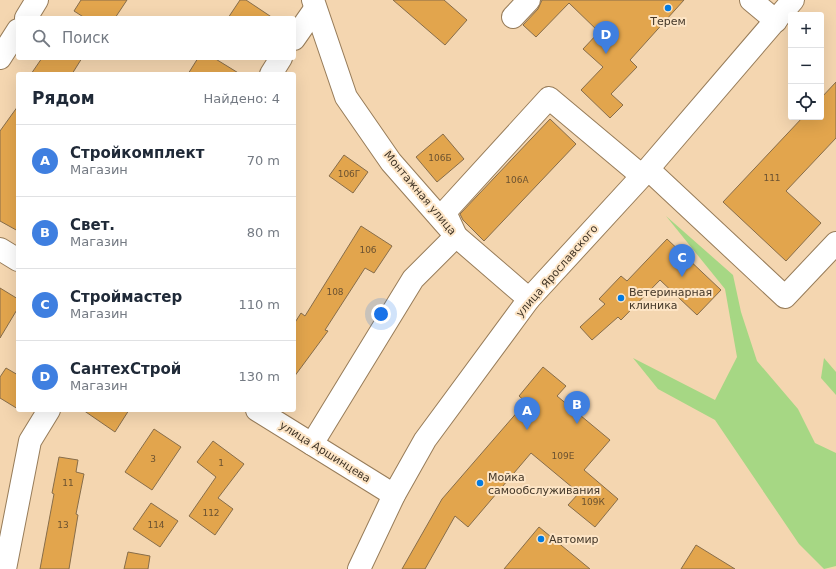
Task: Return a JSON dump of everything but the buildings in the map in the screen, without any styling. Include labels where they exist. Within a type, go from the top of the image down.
[{"type":"street","points":[[27,16],[37,0]]},
{"type":"street","points":[[513,16],[529,0]]},
{"type":"street","points":[[751,0],[776,21]]},
{"type":"street","name":"улица Ярославского","points":[[359,569],[394,495],[424,440],[530,299],[645,173],[793,0]]},
{"type":"street","points":[[296,36],[314,4]]},
{"type":"street","name":"Монтажная улица","points":[[314,4],[346,97],[390,162],[456,236],[530,299]]},
{"type":"street","points":[[0,58],[16,33]]},
{"type":"street","points":[[272,72],[280,60]]},
{"type":"street","points":[[312,444],[413,279],[456,236],[445,212],[549,98],[645,173],[785,297],[836,243]]},
{"type":"street","points":[[0,249],[16,259]]},
{"type":"street","points":[[5,569],[30,441],[48,412]]},
{"type":"street","name":"улица Аршинцева","points":[[260,412],[394,495]]},
{"type":"green space","points":[[666,216],[733,275],[741,312],[757,361],[798,409],[815,443],[836,453],[836,566],[824,569],[799,544],[715,420],[658,389],[633,358],[715,400],[737,357],[725,289]]},
{"type":"green space","points":[[824,358],[836,372],[836,395],[821,378]]},
{"type":"place","name":"Терем","points":[[668,8]]},
{"type":"place","name":"СантехСтрой","points":[[606,54]]},
{"type":"place","name":"Строймастер","points":[[682,277]]},
{"type":"place","name":"Ветеринарная клиника","points":[[621,298]]},
{"type":"place","name":"Свет.","points":[[577,424]]},
{"type":"place","name":"Стройкомплект","points":[[527,430]]},
{"type":"place","name":"Мойка самообслуживания","points":[[480,483]]},
{"type":"place","name":"Автомир","points":[[541,539]]}]
